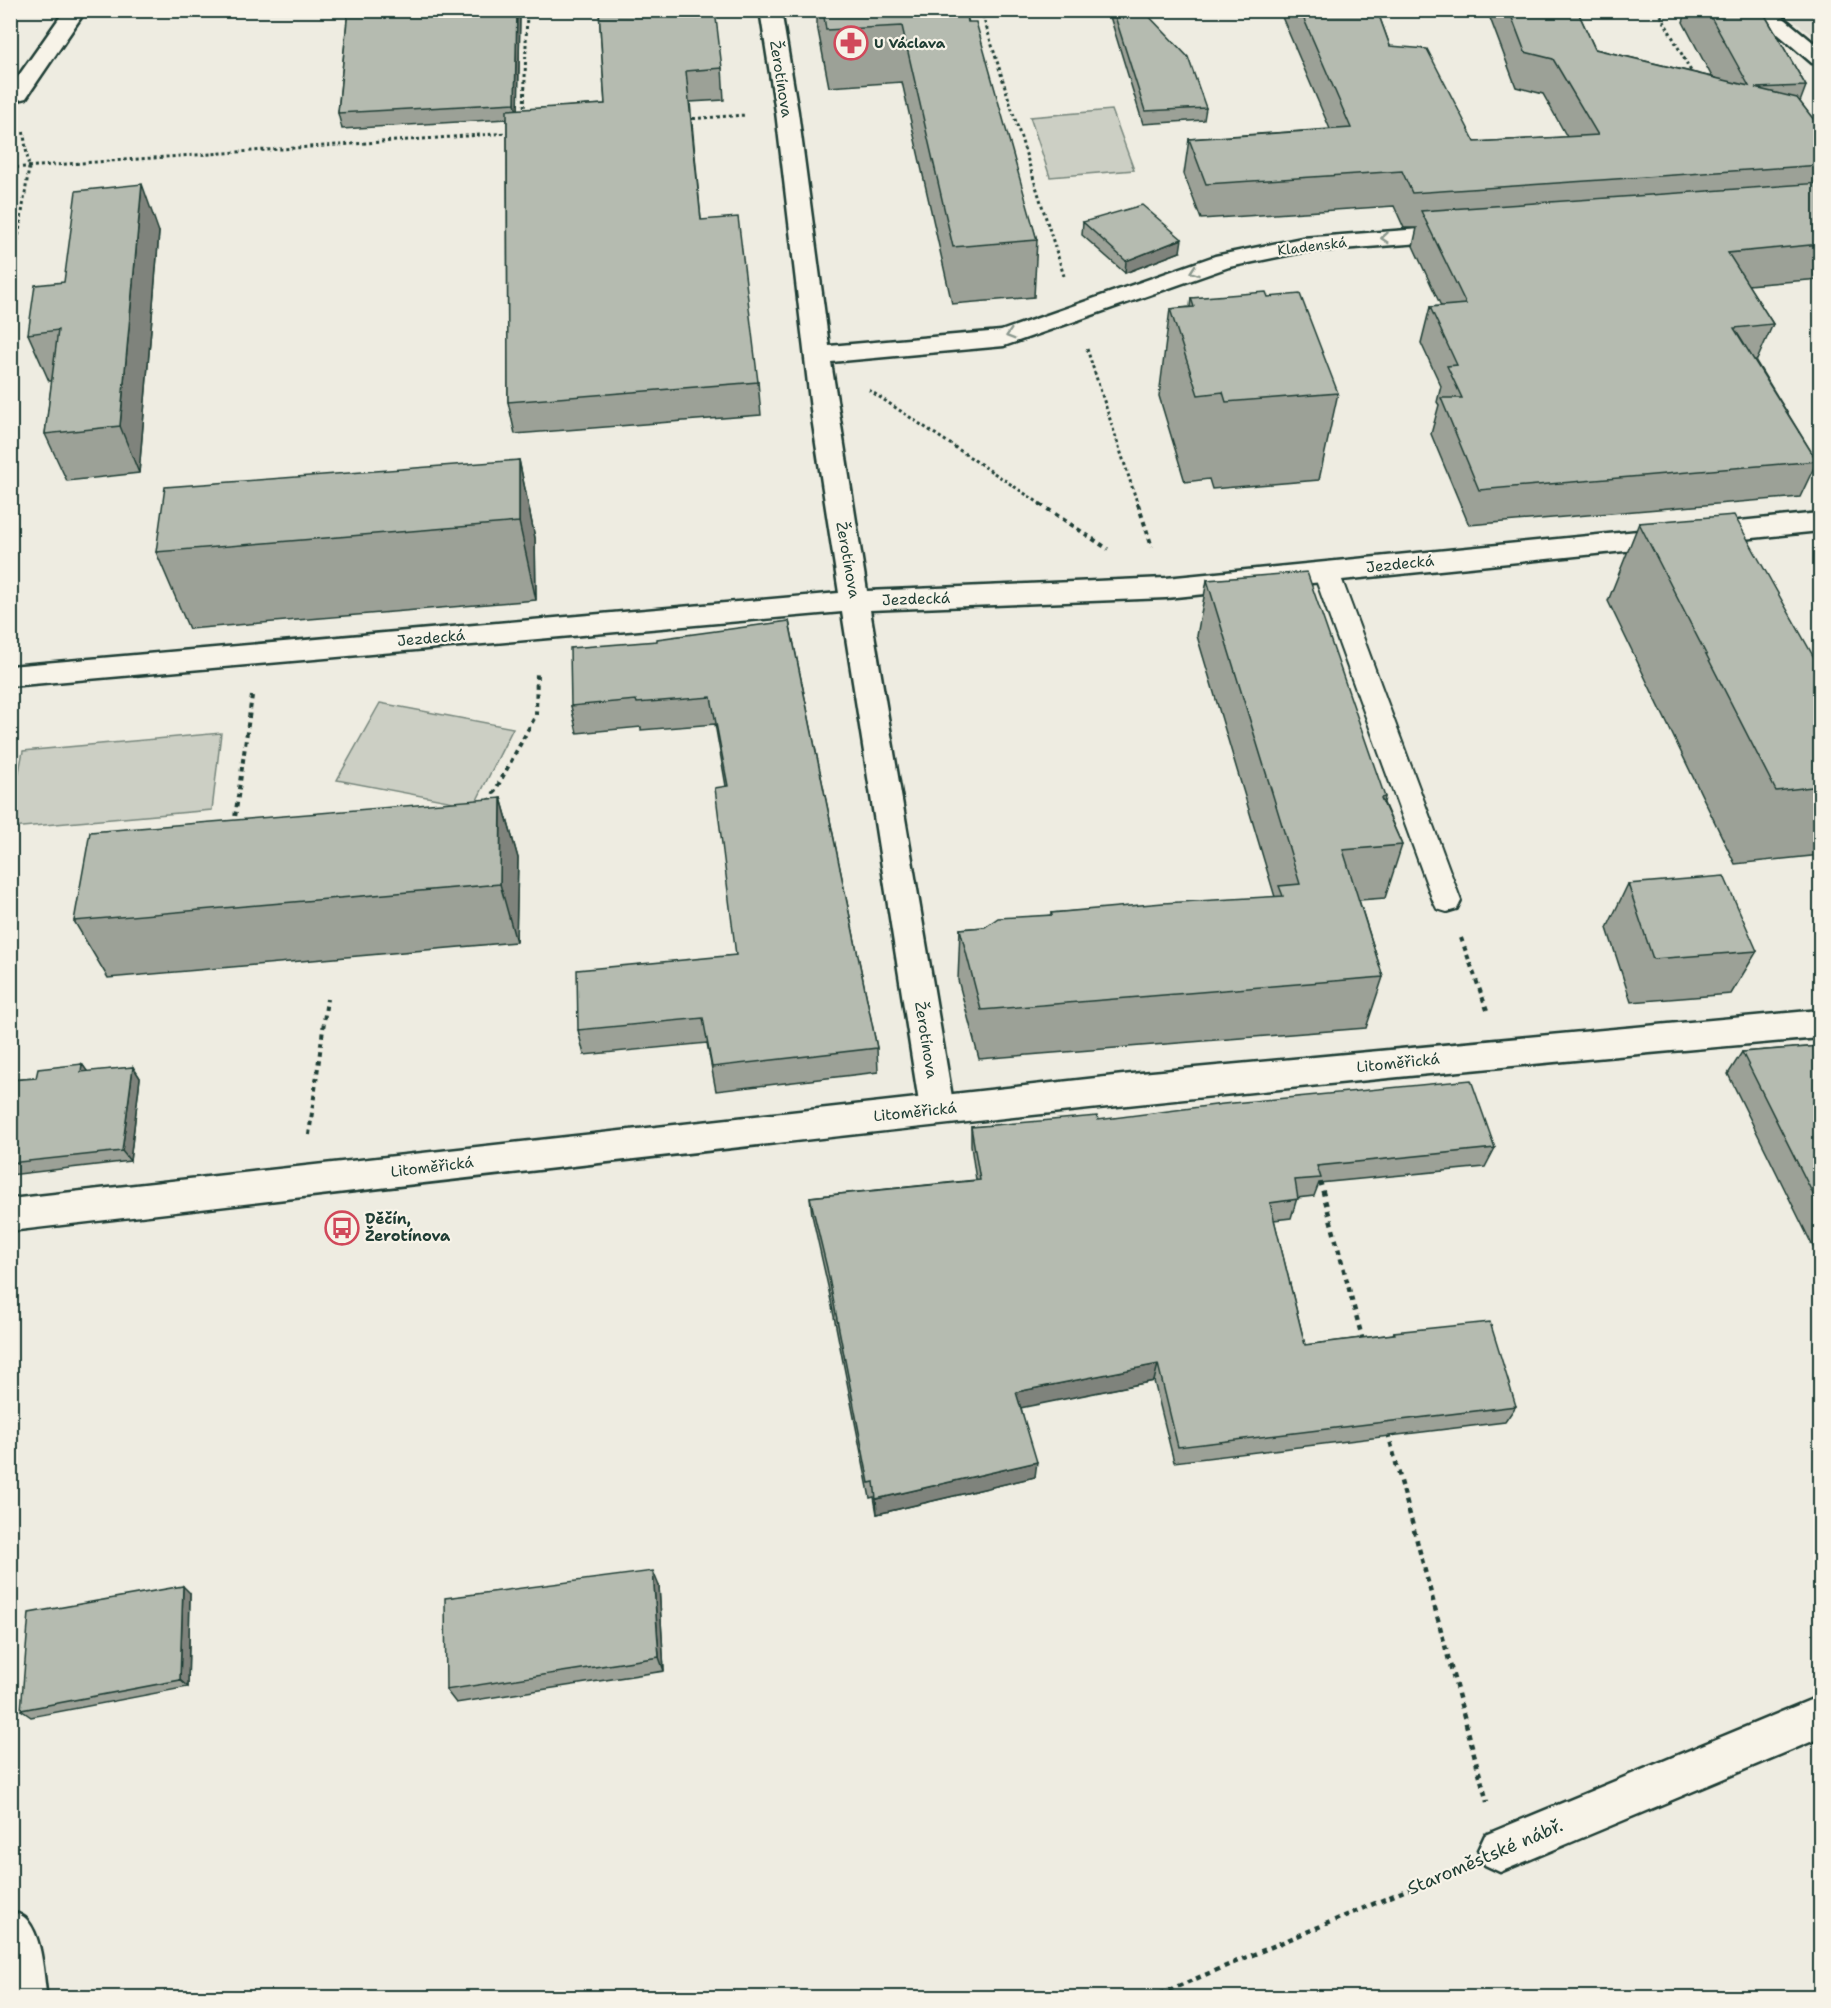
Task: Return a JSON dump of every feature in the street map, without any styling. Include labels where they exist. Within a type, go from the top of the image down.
[{"type":"street","points":[[18,93],[76,10]]},
{"type":"street","name":"Žerotínova","points":[[770,10],[787,111],[825,418],[937,1109]]},
{"type":"street","points":[[1760,10],[1821,58]]},
{"type":"street","name":"Kladenská","points":[[817,355],[1004,338],[1223,261],[1302,245],[1482,231]]},
{"type":"street","name":"Jezdecká","points":[[10,676],[855,601],[1166,588],[1326,572],[1727,542],[1821,522]]},
{"type":"street","name":"Litoměřická","points":[[10,1215],[937,1109],[1821,1024]]},
{"type":"street","name":"Staroměstské nábř.","points":[[1500,1850],[1821,1717]]},
{"type":"street","points":[[10,1933],[15,1941],[25,1998]]},
{"type":"lane","points":[[1326,572],[1447,900]]},
{"type":"path","points":[[524,120],[527,10]]},
{"type":"path","points":[[981,10],[1166,588]]},
{"type":"path","points":[[1658,10],[1697,82]]},
{"type":"path","points":[[10,289],[29,168],[18,93]]},
{"type":"path","points":[[683,119],[787,111]]},
{"type":"path","points":[[10,168],[512,132]]},
{"type":"path","points":[[817,355],[1166,588]]},
{"type":"path","points":[[486,808],[536,715],[538,628]]},
{"type":"path","points":[[234,827],[258,655]]},
{"type":"path","points":[[1447,900],[1503,1053]]},
{"type":"path","points":[[303,1182],[327,999]]},
{"type":"path","points":[[1319,1177],[1365,1348]]},
{"type":"path","points":[[1387,1428],[1500,1850]]},
{"type":"path","name":"Staroměstské nábř.","points":[[1150,1998],[1500,1850]]},
{"type":"shaded area","points":[[1781,11],[1820,11],[1820,41]]},
{"type":"shaded area","points":[[1112,110],[1134,170],[1050,177],[1030,117]]},
{"type":"shaded area","points":[[380,703],[513,728],[474,806],[337,780]]},
{"type":"shaded area","points":[[221,733],[212,810],[11,828],[11,813],[23,751]]},
{"type":"building","points":[[348,10],[517,10],[515,103],[338,113]]},
{"type":"building","points":[[599,10],[715,10],[722,68],[686,71],[701,220],[738,217],[758,382],[508,402],[507,110],[605,104]]},
{"type":"building","points":[[823,10],[965,10],[968,22],[976,22],[1037,240],[953,247],[902,26],[826,30]]},
{"type":"building","points":[[1113,10],[1143,10],[1188,57],[1206,108],[1145,111]]},
{"type":"building","points":[[1300,10],[1377,10],[1390,46],[1427,49],[1475,142],[1598,135],[1553,59],[1525,52],[1509,10],[1577,10],[1595,49],[1749,86],[1707,10],[1762,10],[1806,86],[1755,88],[1797,98],[1821,129],[1821,165],[1412,193],[1402,171],[1206,184],[1189,139],[1351,128]]},
{"type":"building","points":[[1821,183],[1821,244],[1728,253],[1773,324],[1734,328],[1817,461],[1479,490],[1441,398],[1462,398],[1447,366],[1457,365],[1430,307],[1466,304],[1421,211]]},
{"type":"building","points":[[142,184],[120,426],[45,434],[58,330],[28,334],[35,285],[64,282],[76,191]]},
{"type":"building","points":[[1142,205],[1182,239],[1126,261],[1083,222]]},
{"type":"building","points":[[1266,292],[1268,297],[1300,294],[1338,393],[1226,402],[1223,392],[1198,395],[1170,309],[1194,307],[1191,298]]},
{"type":"building","points":[[519,460],[519,522],[156,552],[165,487]]},
{"type":"building","points":[[1734,515],[1821,670],[1821,786],[1776,791],[1639,523]]},
{"type":"building","points":[[1307,572],[1385,797],[1381,798],[1402,845],[1343,850],[1383,977],[981,1010],[960,929],[985,927],[998,918],[1052,915],[1051,913],[1163,903],[1283,896],[1279,886],[1300,884],[1207,580]]},
{"type":"building","points":[[789,621],[877,1048],[712,1067],[703,1018],[578,1030],[577,970],[736,955],[715,788],[728,786],[711,697],[637,703],[636,700],[571,706],[570,648],[657,641],[657,639]]},
{"type":"building","points":[[501,798],[500,884],[74,921],[90,832]]},
{"type":"building","points":[[1724,876],[1757,951],[1653,959],[1628,884]]},
{"type":"building","points":[[1821,1046],[1821,1210],[1742,1052]]},
{"type":"building","points":[[82,1064],[81,1072],[133,1067],[122,1151],[10,1163],[10,1080],[36,1078],[38,1069]]},
{"type":"building","points":[[1471,1080],[1495,1148],[1317,1166],[1321,1178],[1295,1180],[1298,1199],[1270,1203],[1305,1345],[1395,1334],[1394,1332],[1490,1322],[1516,1406],[1178,1447],[1158,1364],[1016,1392],[1037,1462],[876,1499],[874,1482],[869,1483],[827,1268],[810,1197],[980,1180],[971,1127],[1097,1116],[1098,1120],[1223,1104]]},
{"type":"building","points":[[653,1571],[659,1657],[446,1690],[445,1598]]},
{"type":"building","points":[[183,1586],[180,1680],[21,1710],[29,1613]]},
{"type":"place","name":"U Václava","points":[[851,43]]},
{"type":"place","name":"Děčín, Žerotínova","points":[[342,1228]]}]
